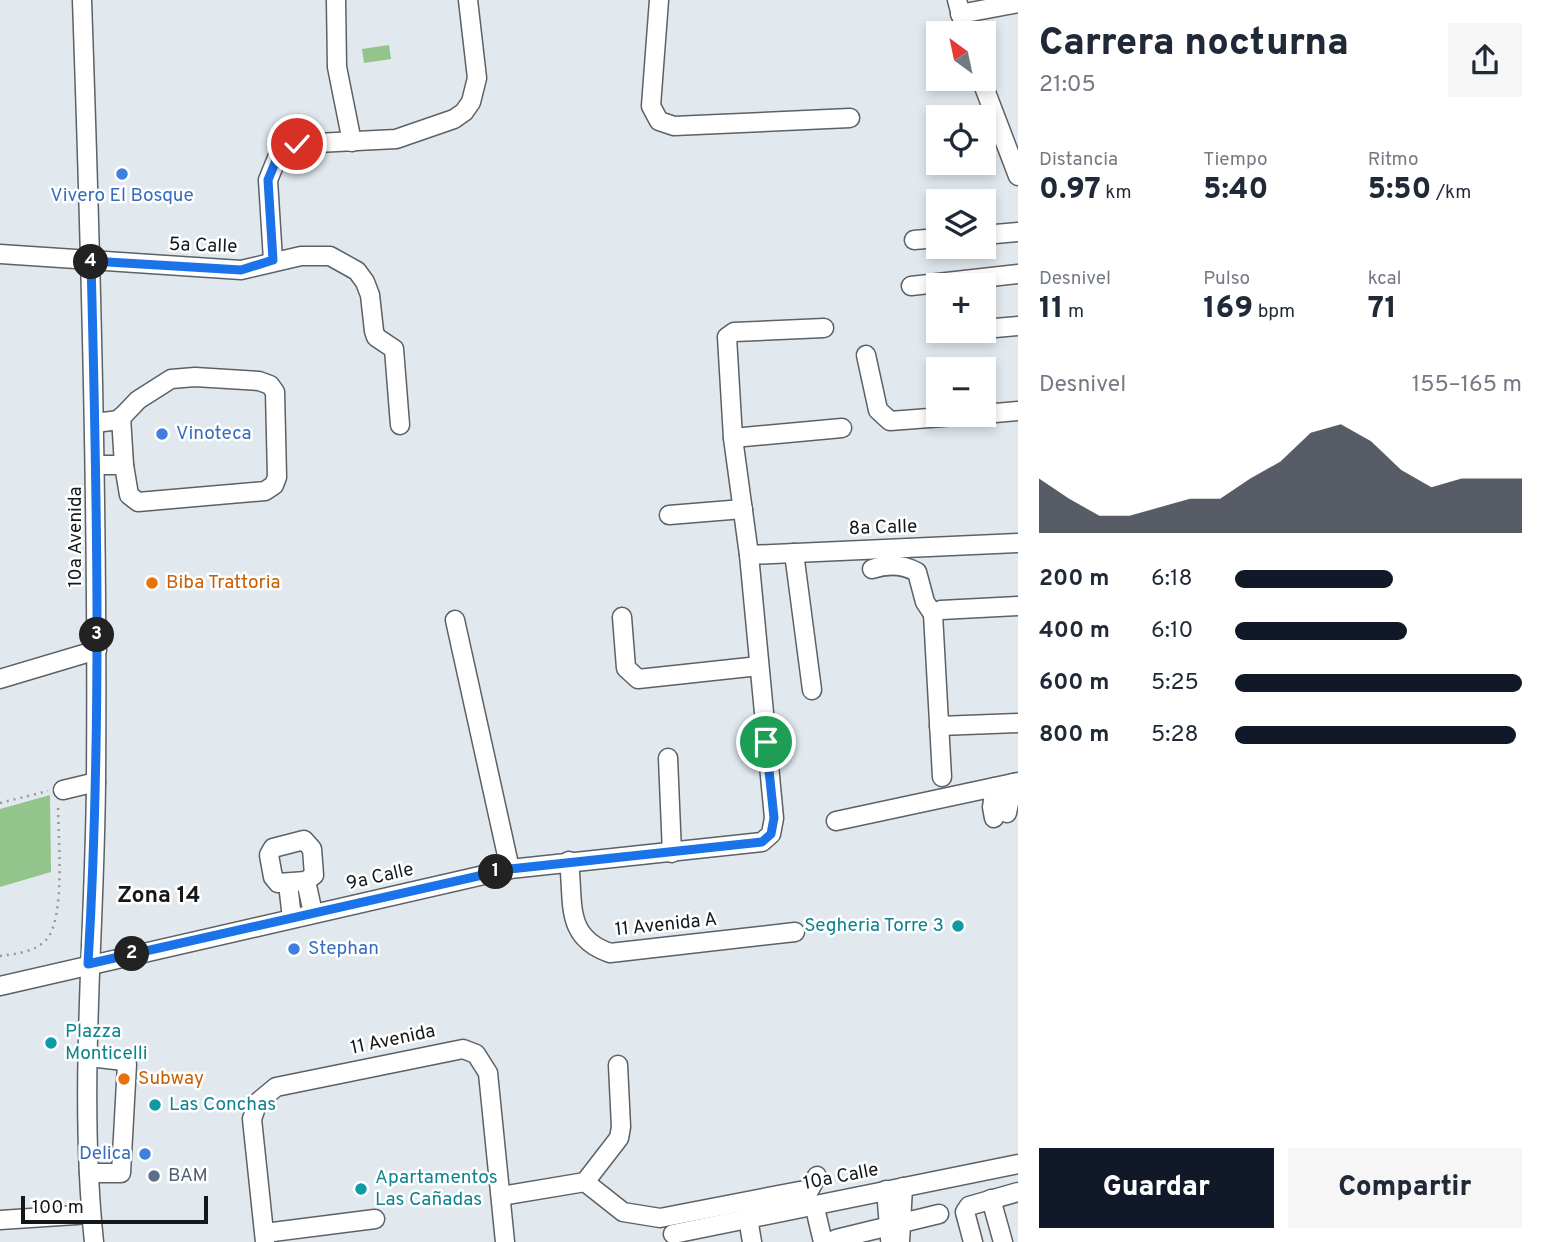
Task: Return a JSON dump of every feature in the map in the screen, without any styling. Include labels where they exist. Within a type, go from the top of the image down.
[{"type":"street","name":"10a Avenida","points":[[82,0],[96,465],[99,788],[88,964],[89,1173],[94,1242]]},
{"type":"street","points":[[336,0],[337,67],[352,142]]},
{"type":"street","points":[[273,260],[268,180],[277,158],[297,144],[396,139],[454,119],[471,102],[477,78],[468,0]]},
{"type":"street","points":[[659,0],[650,106],[659,121],[674,126],[850,118]]},
{"type":"street","points":[[959,7],[1018,3]]},
{"type":"street","points":[[986,91],[1018,176]]},
{"type":"street","points":[[996,234],[1018,232]]},
{"type":"street","points":[[914,240],[926,239]]},
{"type":"street","name":"5a Calle","points":[[0,254],[241,270],[273,260],[330,256],[357,271],[370,295],[376,337],[394,349],[400,425]]},
{"type":"street","points":[[911,286],[1018,274]]},
{"type":"street","points":[[996,328],[1018,326]]},
{"type":"street","points":[[622,617],[626,668],[638,679],[759,666],[749,555],[733,438],[727,337],[734,332],[824,328]]},
{"type":"street","points":[[866,355],[878,410],[890,421],[926,418]]},
{"type":"street","points":[[95,422],[121,418],[138,400],[171,379],[195,377],[259,381],[270,385],[275,391],[277,477],[274,485],[265,491],[138,502],[129,495],[121,418]]},
{"type":"street","points":[[996,413],[1018,411]]},
{"type":"street","points":[[733,438],[842,428]]},
{"type":"street","points":[[96,465],[124,465]]},
{"type":"street","points":[[669,515],[743,509]]},
{"type":"street","name":"8a Calle","points":[[749,555],[1018,543]]},
{"type":"street","points":[[794,553],[812,690]]},
{"type":"street","points":[[872,569],[886,565],[908,567],[917,572],[925,602],[933,614],[942,778]]},
{"type":"street","points":[[933,614],[941,610],[1018,606]]},
{"type":"street","points":[[455,620],[510,869]]},
{"type":"street","points":[[0,679],[97,650]]},
{"type":"street","name":"9a Calle","points":[[0,986],[510,869],[762,842],[771,834],[774,818],[759,666]]},
{"type":"street","points":[[939,726],[1018,723]]},
{"type":"street","points":[[668,758],[672,853]]},
{"type":"street","points":[[1000,816],[992,807],[1009,784]]},
{"type":"street","points":[[836,821],[1009,784]]},
{"type":"street","points":[[60,793],[99,788]]},
{"type":"street","points":[[308,842],[316,872],[306,880],[278,883],[273,877],[269,855],[280,845],[308,842]]},
{"type":"street","name":"11 Avenida A","points":[[569,861],[575,922],[581,938],[592,947],[610,953],[795,932]]},
{"type":"street","points":[[306,880],[313,914]]},
{"type":"street","points":[[288,884],[292,918]]},
{"type":"street","name":"11 Avenida","points":[[265,1237],[252,1119],[258,1102],[276,1087],[452,1049],[476,1054],[488,1073],[505,1242]]},
{"type":"street","points":[[89,1057],[124,1061],[127,1064],[121,1173],[89,1173]]},
{"type":"street","points":[[501,1196],[585,1182],[619,1138],[621,1127],[618,1065]]},
{"type":"street","name":"10a Calle","points":[[673,1234],[706,1235],[748,1218],[1018,1164]]},
{"type":"street","points":[[585,1182],[623,1212],[660,1218],[810,1189],[817,1176]]},
{"type":"street","points":[[895,1188],[895,1234]]},
{"type":"street","points":[[973,1242],[965,1212],[975,1203],[1018,1193]]},
{"type":"street","points":[[991,1199],[1003,1242]]},
{"type":"street","points":[[814,1204],[829,1240],[895,1234],[939,1214]]},
{"type":"street","points":[[0,1220],[91,1214]]},
{"type":"street","points":[[748,1218],[752,1242]]},
{"type":"street","points":[[265,1237],[375,1219]]},
{"type":"path","points":[[0,803],[60,793],[57,911],[51,933],[40,946],[0,956]]},
{"type":"green space","points":[[389,45],[391,59],[364,63],[362,49]]},
{"type":"green space","points":[[50,795],[51,872],[0,887],[0,809]]},
{"type":"place","name":"Vivero El Bosque","points":[[122,174]]},
{"type":"place","name":"Vinoteca","points":[[162,434]]},
{"type":"place","name":"Biba Trattoria","points":[[152,583]]},
{"type":"place","name":"Segheria Torre 3","points":[[958,926]]},
{"type":"place","name":"Stephan","points":[[294,949]]},
{"type":"place","name":"Plazza Monticelli","points":[[51,1043]]},
{"type":"place","name":"Subway","points":[[124,1079]]},
{"type":"place","name":"Las Conchas","points":[[155,1105]]},
{"type":"place","name":"Delica","points":[[145,1154]]},
{"type":"place","name":"BAM","points":[[154,1176]]},
{"type":"place","name":"Apartamentos Las Cañadas","points":[[361,1189]]},
{"type":"district","name":"Zona 14","points":[[159,896]]},
{"type":"route","points":[[297,144],[277,158],[268,180],[273,260],[241,270],[91,261],[97,522],[96,792],[88,964],[510,869],[762,842],[771,834],[774,818],[766,742]]}]
